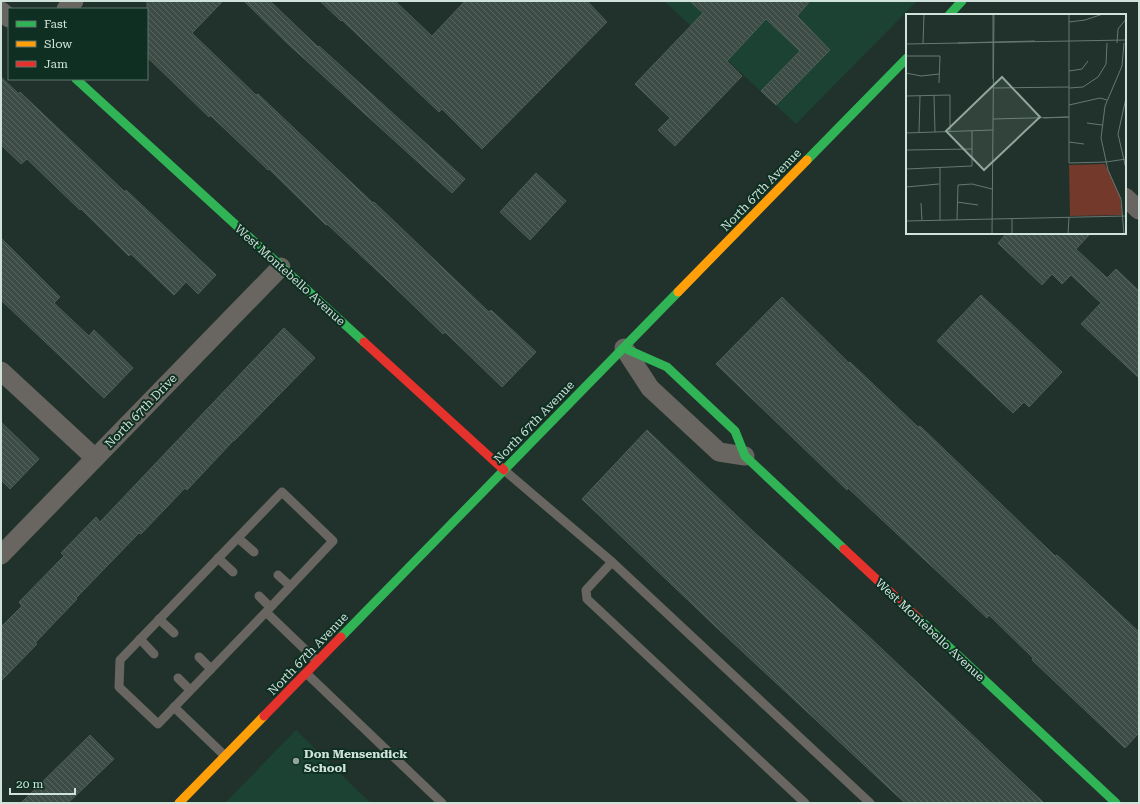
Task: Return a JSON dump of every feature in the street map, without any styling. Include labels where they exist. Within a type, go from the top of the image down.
[{"type":"street","points":[[950,14],[962,1]]},
{"type":"street","name":"North 67th Avenue","points":[[179,803],[906,59]]},
{"type":"street","name":"West Montebello Avenue","points":[[77,80],[504,470]]},
{"type":"street","points":[[1126,198],[1139,210]]},
{"type":"street","name":"North 67th Drive","points":[[1,555],[281,267]]},
{"type":"street","points":[[624,348],[650,388],[719,452],[745,456]]},
{"type":"street","name":"West Montebello Avenue","points":[[624,348],[667,367],[735,431],[745,456],[1116,803]]},
{"type":"street","points":[[1,371],[95,458]]},
{"type":"lane","points":[[504,470],[612,562],[870,803]]},
{"type":"lane","points":[[282,492],[333,541],[158,724],[119,687],[120,660],[238,538],[282,492]]},
{"type":"lane","points":[[238,538],[254,552]]},
{"type":"lane","points":[[218,558],[233,572]]},
{"type":"lane","points":[[612,562],[586,590],[586,598],[805,803]]},
{"type":"lane","points":[[278,575],[290,586]]},
{"type":"lane","points":[[259,596],[268,610],[317,661]]},
{"type":"lane","points":[[159,619],[174,633]]},
{"type":"lane","points":[[140,639],[154,654]]},
{"type":"lane","points":[[199,657],[211,669]]},
{"type":"lane","points":[[306,672],[442,803]]},
{"type":"lane","points":[[178,678],[190,690]]},
{"type":"lane","points":[[174,707],[225,756]]},
{"type":"shaded area","points":[[664,1],[917,1],[796,124]]},
{"type":"shaded area","name":"Don Mensendick School","points":[[296,730],[358,791],[371,803],[225,803]]},
{"type":"building","points":[[147,1],[223,1],[192,33],[256,95],[258,94],[373,203],[374,202],[489,312],[491,310],[536,352],[502,387],[445,332],[443,334],[385,278],[327,224],[326,225],[269,169],[268,170],[210,115],[209,117],[148,58]]},
{"type":"building","points":[[244,1],[270,1],[318,47],[319,46],[465,179],[452,193],[288,44]]},
{"type":"building","points":[[320,1],[395,1],[432,36],[465,1],[587,1],[607,22],[482,149],[442,109],[439,112]]},
{"type":"building","points":[[690,1],[810,1],[797,16],[830,50],[776,105],[761,91],[800,51],[766,19],[727,61],[742,76],[675,146],[658,130],[670,118],[635,84],[703,13]]},
{"type":"building","points":[[1,77],[19,94],[20,92],[125,192],[126,190],[216,275],[198,294],[186,282],[174,295],[131,254],[129,256],[27,159],[21,164],[1,145]]},
{"type":"building","points":[[536,173],[566,201],[530,240],[500,212]]},
{"type":"building","points":[[1006,234],[1090,234],[1076,249],[1107,278],[1116,269],[1139,291],[1139,378],[1081,324],[1101,303],[1071,275],[1062,284],[1052,274],[1042,285],[998,243]]},
{"type":"building","points":[[1,238],[60,297],[54,303],[89,336],[94,330],[133,368],[104,398],[1,300]]},
{"type":"building","points":[[981,295],[1062,372],[1029,407],[1024,402],[1013,413],[937,341]]},
{"type":"building","points":[[782,297],[849,363],[850,362],[918,427],[920,426],[1055,556],[1057,555],[1139,632],[1139,733],[1125,748],[1032,660],[1033,658],[989,615],[987,618],[848,488],[847,490],[716,364]]},
{"type":"building","points":[[284,328],[315,358],[187,490],[185,488],[141,534],[139,533],[76,598],[77,599],[35,643],[37,644],[1,681],[1,627],[22,606],[19,602],[64,556],[61,553],[96,517],[100,522]]},
{"type":"building","points":[[1,422],[39,459],[10,489],[1,480]]},
{"type":"building","points":[[647,430],[756,534],[863,631],[1044,803],[905,803],[715,626],[582,499]]},
{"type":"building","points":[[90,735],[114,759],[68,803],[21,803]]},
{"type":"traffic: fast","points":[[950,14],[962,1]]},
{"type":"traffic: fast","points":[[807,160],[906,59]]},
{"type":"traffic: fast","points":[[77,80],[364,342]]},
{"type":"traffic: fast","points":[[341,637],[678,292]]},
{"type":"traffic: fast","points":[[624,348],[667,367],[735,431],[745,456],[844,549]]},
{"type":"traffic: fast","points":[[918,618],[1116,803]]},
{"type":"traffic: slow","points":[[678,292],[807,160]]},
{"type":"traffic: slow","points":[[179,803],[264,716]]},
{"type":"traffic: jam","points":[[364,342],[504,470]]},
{"type":"traffic: jam","points":[[844,549],[918,618]]},
{"type":"traffic: jam","points":[[264,716],[341,637]]},
{"type":"place","name":"Don Mensendick School","points":[[296,761]]}]
